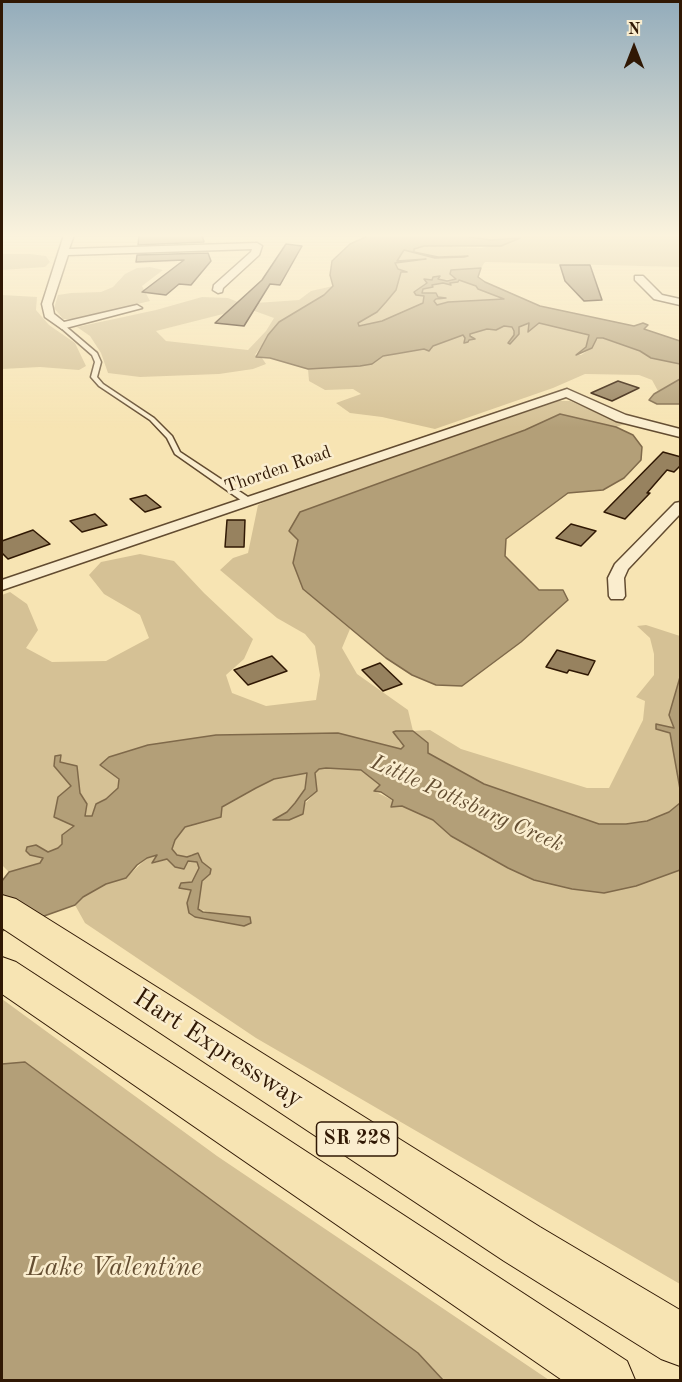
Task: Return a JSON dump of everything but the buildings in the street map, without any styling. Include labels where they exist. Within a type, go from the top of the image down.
[{"type":"highway","name":"Hart Expressway","points":[[20,921],[512,1238],[681,1340]]},
{"type":"highway","name":"SR 228","points":[[2,973],[608,1380]]},
{"type":"street","points":[[49,299],[49,315],[62,326],[137,308]]},
{"type":"street","name":"Thorden Road","points":[[2,585],[567,393],[621,418],[681,433]]},
{"type":"street","points":[[617,596],[616,578],[621,567],[681,506]]},
{"type":"lane","points":[[62,326],[95,354],[98,362],[94,377],[101,385],[152,419],[171,437],[177,453],[248,501]]},
{"type":"shaded area","points":[[2,299],[37,299],[36,310],[49,325],[75,343],[86,366],[79,370],[40,367],[2,369]]},
{"type":"shaded area","points":[[57,299],[150,301],[75,319],[63,319],[54,308]]},
{"type":"shaded area","points":[[193,299],[232,299],[238,302],[227,313],[156,331],[166,341],[248,350],[266,331],[274,318],[252,310],[255,303],[317,299],[279,322],[255,355],[262,358],[266,364],[253,369],[219,374],[140,377],[108,373],[101,353],[90,336],[77,327]]},
{"type":"shaded area","points":[[388,299],[424,299],[423,303],[382,321],[358,326],[357,323],[377,312]]},
{"type":"shaded area","points":[[496,299],[448,302],[437,305],[434,301]]},
{"type":"shaded area","points":[[529,323],[528,330],[539,323],[589,335],[586,347],[577,354],[581,355],[592,348],[594,340],[603,338],[640,351],[651,358],[680,364],[680,379],[658,391],[652,380],[639,375],[585,374],[553,388],[435,429],[382,417],[350,413],[336,403],[361,394],[353,389],[325,390],[309,381],[308,369],[371,364],[383,356],[424,349],[431,350],[433,346],[463,335],[468,340],[475,339],[470,334],[487,329],[512,327],[514,335],[508,343],[510,344],[519,327]]},
{"type":"shaded area","points":[[559,401],[570,401],[625,424],[616,427],[560,415],[525,430],[300,512],[298,540],[293,563],[303,589],[350,629],[342,648],[357,674],[408,710],[413,731],[398,740],[404,746],[401,749],[338,733],[216,735],[101,765],[119,779],[118,788],[106,799],[96,804],[92,816],[85,816],[87,804],[80,793],[77,766],[57,768],[71,786],[74,826],[58,848],[48,852],[40,849],[44,858],[40,863],[9,872],[2,865],[2,595],[10,592],[27,604],[38,630],[26,648],[52,662],[106,661],[149,638],[140,615],[104,594],[89,575],[101,562],[140,554],[174,561],[253,639],[244,659],[226,675],[232,693],[266,706],[316,700],[320,675],[315,646],[305,634],[277,618],[220,570],[233,558],[248,553],[258,505]]},
{"type":"shaded area","points":[[646,625],[680,636],[680,677],[674,728],[657,724],[656,729],[670,732],[680,783],[680,803],[669,812],[647,821],[599,824],[484,784],[428,753],[428,743],[413,731],[430,730],[461,749],[587,788],[609,788],[643,720],[645,701],[636,697],[654,675],[654,654],[650,638],[637,626]]},
{"type":"shaded area","points":[[319,769],[361,770],[381,785],[374,791],[433,820],[451,836],[534,880],[572,889],[604,893],[636,886],[680,870],[680,1284],[256,1038],[85,923],[75,905],[83,897],[106,884],[126,878],[147,858],[159,854],[152,864],[167,859],[175,867],[188,861],[197,861],[200,868],[192,882],[180,888],[191,890],[187,903],[195,917],[244,926],[251,923],[198,909],[202,881],[210,874],[202,862],[192,854],[187,857],[177,855],[172,849],[175,840],[185,827],[220,817],[222,807],[256,788],[274,779],[307,773],[305,789],[287,812],[274,820],[289,820],[317,791],[315,773]]},
{"type":"shaded area","points":[[2,999],[217,1156],[549,1380],[443,1380],[418,1353],[25,1062],[2,1064]]},
{"type":"water","points":[[317,299],[388,299],[377,312],[358,323],[359,326],[382,321],[423,303],[424,299],[436,299],[434,301],[437,305],[448,302],[525,299],[540,306],[634,326],[643,323],[648,325],[644,329],[680,341],[680,364],[651,358],[640,351],[603,338],[597,338],[592,348],[576,355],[586,347],[589,335],[539,323],[528,332],[529,323],[519,327],[519,334],[510,344],[508,343],[514,331],[512,327],[504,326],[496,330],[487,329],[470,334],[475,339],[468,342],[464,343],[463,335],[433,346],[429,351],[424,349],[383,356],[372,364],[308,369],[270,358],[256,357],[268,335],[279,322]]},
{"type":"water","points":[[680,379],[680,404],[657,404],[649,400],[654,394]]},
{"type":"water","points":[[560,414],[616,427],[633,435],[642,447],[641,460],[624,478],[603,490],[568,493],[506,539],[505,556],[539,590],[563,590],[568,600],[521,642],[462,686],[436,685],[412,675],[386,658],[303,589],[293,563],[298,540],[289,531],[300,512],[525,430]]},
{"type":"water","points":[[680,677],[680,789],[670,733],[656,729],[656,724],[674,728],[669,715]]},
{"type":"water","name":"Little Pottsburg Creek","points":[[413,731],[428,743],[428,753],[484,784],[599,824],[647,821],[669,812],[680,803],[680,870],[636,886],[604,893],[572,889],[534,880],[451,836],[433,820],[402,806],[391,807],[393,800],[381,792],[374,791],[380,785],[361,770],[326,768],[319,769],[315,773],[317,791],[305,801],[303,814],[289,820],[273,820],[287,812],[295,803],[305,789],[307,773],[274,779],[256,788],[222,807],[221,817],[185,827],[175,840],[172,849],[177,855],[187,857],[198,853],[202,862],[211,869],[210,874],[202,881],[198,909],[203,912],[250,917],[251,923],[244,926],[195,917],[189,913],[187,903],[191,890],[179,888],[181,883],[192,882],[199,868],[197,862],[188,861],[184,869],[175,867],[167,859],[152,863],[157,855],[137,865],[126,878],[106,884],[83,897],[75,905],[2,931],[2,881],[9,872],[40,863],[43,858],[30,855],[26,851],[27,847],[36,845],[48,852],[58,848],[62,844],[62,835],[74,826],[54,817],[58,797],[71,786],[54,766],[55,756],[61,755],[60,762],[77,766],[80,793],[87,804],[85,816],[92,816],[96,804],[106,799],[118,788],[119,779],[100,765],[109,757],[148,745],[216,735],[338,733],[401,749],[404,746],[393,732]]},
{"type":"water","name":"Lake Valentine","points":[[25,1062],[418,1353],[443,1380],[2,1380],[2,1064]]}]
